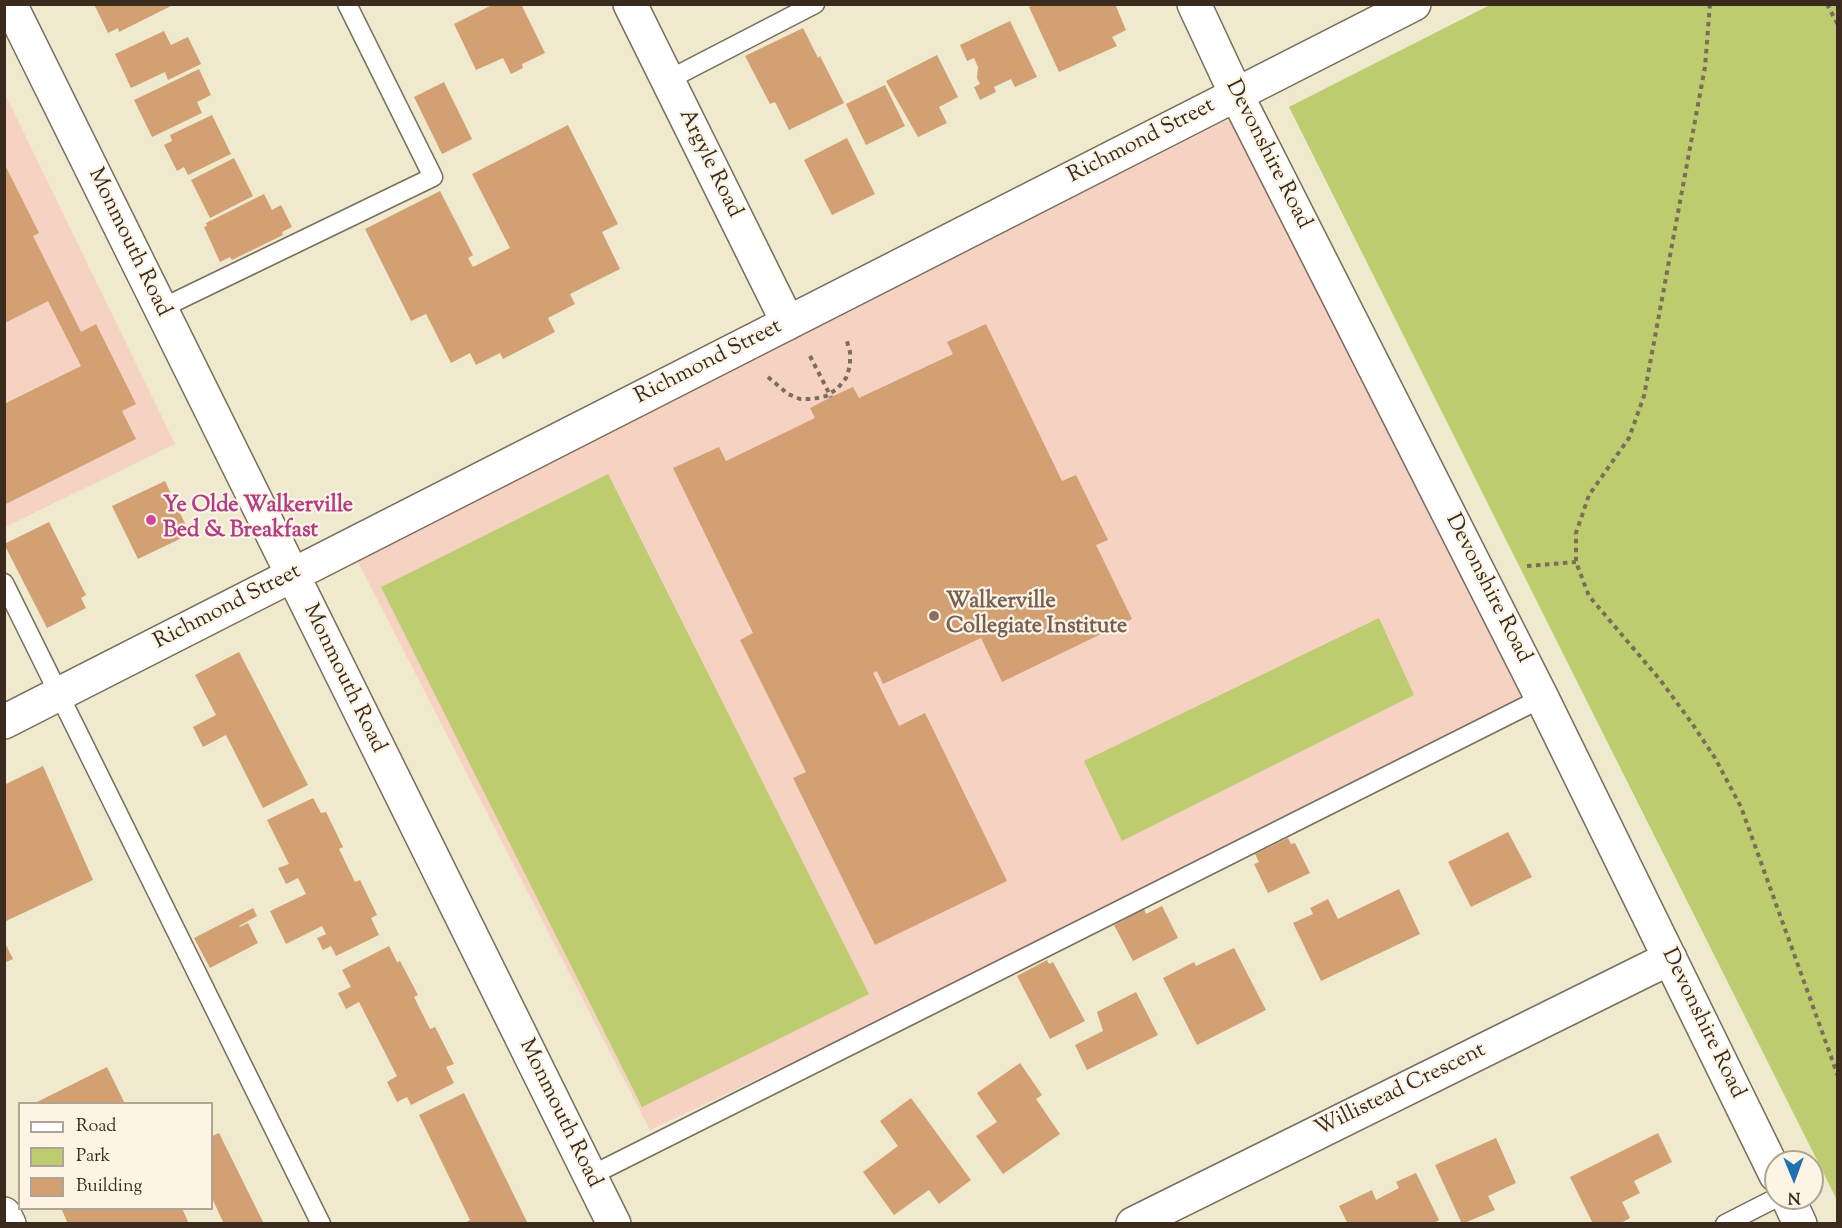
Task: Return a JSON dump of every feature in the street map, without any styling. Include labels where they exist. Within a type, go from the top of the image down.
[{"type":"street","name":"Monmouth Road","points":[[10,4],[614,1224]]},
{"type":"street","name":"Argyle Road","points":[[630,4],[788,323]]},
{"type":"street","name":"Devonshire Road","points":[[1194,4],[1236,94],[1542,698],[1764,1150]]},
{"type":"street","name":"Richmond Street","points":[[4,722],[1414,4]]},
{"type":"street","name":"Willistead Crescent","points":[[1133,1224],[1670,958]]},
{"type":"street","points":[[1794,1210],[1800,1224]]},
{"type":"street","points":[[4,1214],[9,1224]]},
{"type":"lane","points":[[160,309],[433,177],[347,4]]},
{"type":"lane","points":[[668,80],[815,4]]},
{"type":"lane","points":[[4,584],[321,1224]]},
{"type":"lane","points":[[590,1176],[1542,698]]},
{"type":"lane","points":[[1725,1224],[1764,1204]]},
{"type":"path","points":[[1710,4],[1705,67],[1644,396],[1629,438],[1589,495],[1576,533],[1576,562],[1589,596],[1661,681],[1691,722],[1715,758],[1741,807],[1838,1076]]},
{"type":"path","points":[[1827,4],[1838,25]]},
{"type":"path","points":[[768,377],[788,394],[800,399],[831,395],[846,378],[850,366],[850,352],[846,338]]},
{"type":"path","points":[[810,356],[831,395]]},
{"type":"path","points":[[1527,566],[1576,562]]},
{"type":"shaded area","points":[[4,92],[175,444],[5,527],[4,527]]},
{"type":"shaded area","name":"Walkerville Collegiate Institute","points":[[1232,118],[1531,712],[650,1130],[353,552],[761,353]]},
{"type":"green space","points":[[1490,5],[1837,5],[1837,1200],[1824,1174],[1824,1150],[1812,1150],[1289,107]]},
{"type":"green space","points":[[608,474],[869,994],[642,1107],[381,587]]},
{"type":"green space","points":[[1379,618],[1414,695],[1122,841],[1084,761]]},
{"type":"building","points":[[94,4],[175,4],[119,32],[118,28],[108,33]]},
{"type":"building","points":[[494,4],[521,4],[545,53],[522,64],[523,68],[511,74],[503,58],[476,70],[454,24]]},
{"type":"building","points":[[1035,4],[1097,4],[1098,6],[1115,4],[1126,30],[1112,37],[1117,46],[1059,72],[1029,7]]},
{"type":"building","points":[[1010,21],[1037,77],[1015,87],[1011,79],[994,87],[996,92],[980,100],[974,87],[980,84],[977,78],[978,67],[974,58],[967,61],[960,45]]},
{"type":"building","points":[[803,28],[844,103],[789,130],[775,102],[770,104],[745,56]]},
{"type":"building","points":[[164,31],[171,45],[188,37],[201,64],[168,80],[165,72],[131,88],[115,54]]},
{"type":"building","points":[[937,55],[958,97],[939,107],[947,123],[918,137],[886,81]]},
{"type":"building","points":[[199,69],[211,95],[197,102],[202,113],[152,137],[134,100]]},
{"type":"building","points":[[444,82],[472,139],[442,154],[414,97]]},
{"type":"building","points":[[885,85],[905,126],[866,145],[846,104]]},
{"type":"building","points":[[212,115],[231,154],[188,175],[184,167],[177,171],[164,145],[172,141],[170,135]]},
{"type":"building","points":[[568,125],[618,224],[602,232],[620,269],[570,294],[575,304],[548,318],[555,332],[503,359],[500,353],[476,365],[470,353],[451,363],[426,314],[411,321],[365,229],[440,191],[473,255],[468,258],[473,267],[510,248],[472,174]]},
{"type":"building","points":[[847,138],[875,194],[832,215],[804,160]]},
{"type":"building","points":[[234,158],[253,196],[210,218],[191,180]]},
{"type":"building","points":[[5,165],[39,233],[33,236],[81,332],[96,324],[136,404],[122,411],[136,439],[4,505],[4,404],[81,366],[48,301],[5,323]]},
{"type":"building","points":[[264,194],[272,210],[281,205],[292,227],[282,232],[283,235],[232,260],[230,257],[220,262],[204,227],[207,226],[206,223]]},
{"type":"building","name":"Walkerville Collegiate Institute","points":[[986,324],[1062,481],[1076,475],[1108,540],[1096,545],[1132,619],[1002,682],[981,638],[883,684],[877,671],[873,673],[899,726],[925,713],[1007,881],[875,945],[793,778],[806,772],[740,640],[753,633],[673,468],[719,447],[726,461],[815,418],[810,408],[831,397],[853,387],[859,398],[953,354],[947,342]]},
{"type":"building","name":"Ye Olde Walkerville Bed & Breakfast","points":[[165,481],[190,534],[138,559],[112,506]]},
{"type":"building","points":[[49,522],[86,595],[81,598],[86,608],[47,628],[4,544]]},
{"type":"building","points":[[239,652],[308,785],[263,808],[226,735],[203,747],[193,727],[216,715],[195,675]]},
{"type":"building","points":[[43,766],[93,880],[4,922],[4,785]]},
{"type":"building","points":[[313,798],[321,813],[326,812],[343,847],[339,849],[355,882],[360,880],[377,915],[371,918],[379,935],[336,956],[331,946],[323,950],[317,938],[326,934],[322,926],[286,944],[270,911],[306,894],[298,878],[286,884],[278,868],[289,864],[267,820]]},
{"type":"building","points":[[1508,832],[1532,877],[1471,907],[1448,862]]},
{"type":"building","points":[[1288,838],[1291,844],[1295,843],[1310,873],[1268,893],[1254,864],[1259,862],[1255,854]]},
{"type":"building","points":[[1399,889],[1420,934],[1321,981],[1293,923],[1313,914],[1310,908],[1328,899],[1338,919]]},
{"type":"building","points":[[1162,906],[1178,938],[1133,961],[1114,925],[1144,909],[1146,914]]},
{"type":"building","points":[[253,908],[257,916],[239,926],[248,923],[258,943],[210,968],[194,938]]},
{"type":"building","points":[[4,941],[13,959],[4,963]]},
{"type":"building","points":[[389,946],[397,962],[400,961],[418,995],[414,997],[430,1029],[435,1027],[454,1064],[446,1067],[454,1083],[411,1105],[407,1097],[397,1102],[387,1082],[397,1076],[359,1002],[346,1009],[338,993],[351,987],[342,970]]},
{"type":"building","points":[[1234,948],[1266,1010],[1197,1045],[1163,978],[1194,962],[1196,966]]},
{"type":"building","points":[[1047,960],[1049,964],[1053,962],[1085,1021],[1050,1039],[1017,976]]},
{"type":"building","points":[[1136,992],[1158,1035],[1087,1070],[1075,1045],[1103,1031],[1097,1012]]},
{"type":"building","points":[[1020,1063],[1042,1095],[1036,1099],[1060,1134],[1003,1174],[976,1136],[997,1122],[977,1093]]},
{"type":"building","points":[[107,1067],[124,1102],[37,1102]]},
{"type":"building","points":[[464,1093],[528,1224],[463,1224],[470,1220],[419,1115]]},
{"type":"building","points":[[911,1098],[971,1180],[939,1204],[929,1190],[894,1215],[863,1172],[898,1146],[880,1121]]},
{"type":"building","points":[[219,1133],[264,1224],[224,1224],[213,1200],[213,1136]]},
{"type":"building","points":[[1658,1133],[1672,1162],[1634,1181],[1640,1193],[1622,1202],[1630,1218],[1619,1224],[1593,1224],[1570,1177]]},
{"type":"building","points":[[1496,1138],[1516,1183],[1488,1196],[1495,1210],[1462,1224],[1435,1165]]},
{"type":"building","points":[[1416,1173],[1439,1220],[1432,1224],[1348,1224],[1339,1206],[1372,1190],[1376,1200],[1399,1188],[1396,1182]]},
{"type":"building","points":[[62,1210],[183,1210],[189,1224],[68,1224]]},
{"type":"place","name":"Ye Olde Walkerville Bed & Breakfast","points":[[151,520]]},
{"type":"place","name":"Walkerville Collegiate Institute","points":[[934,616]]}]
